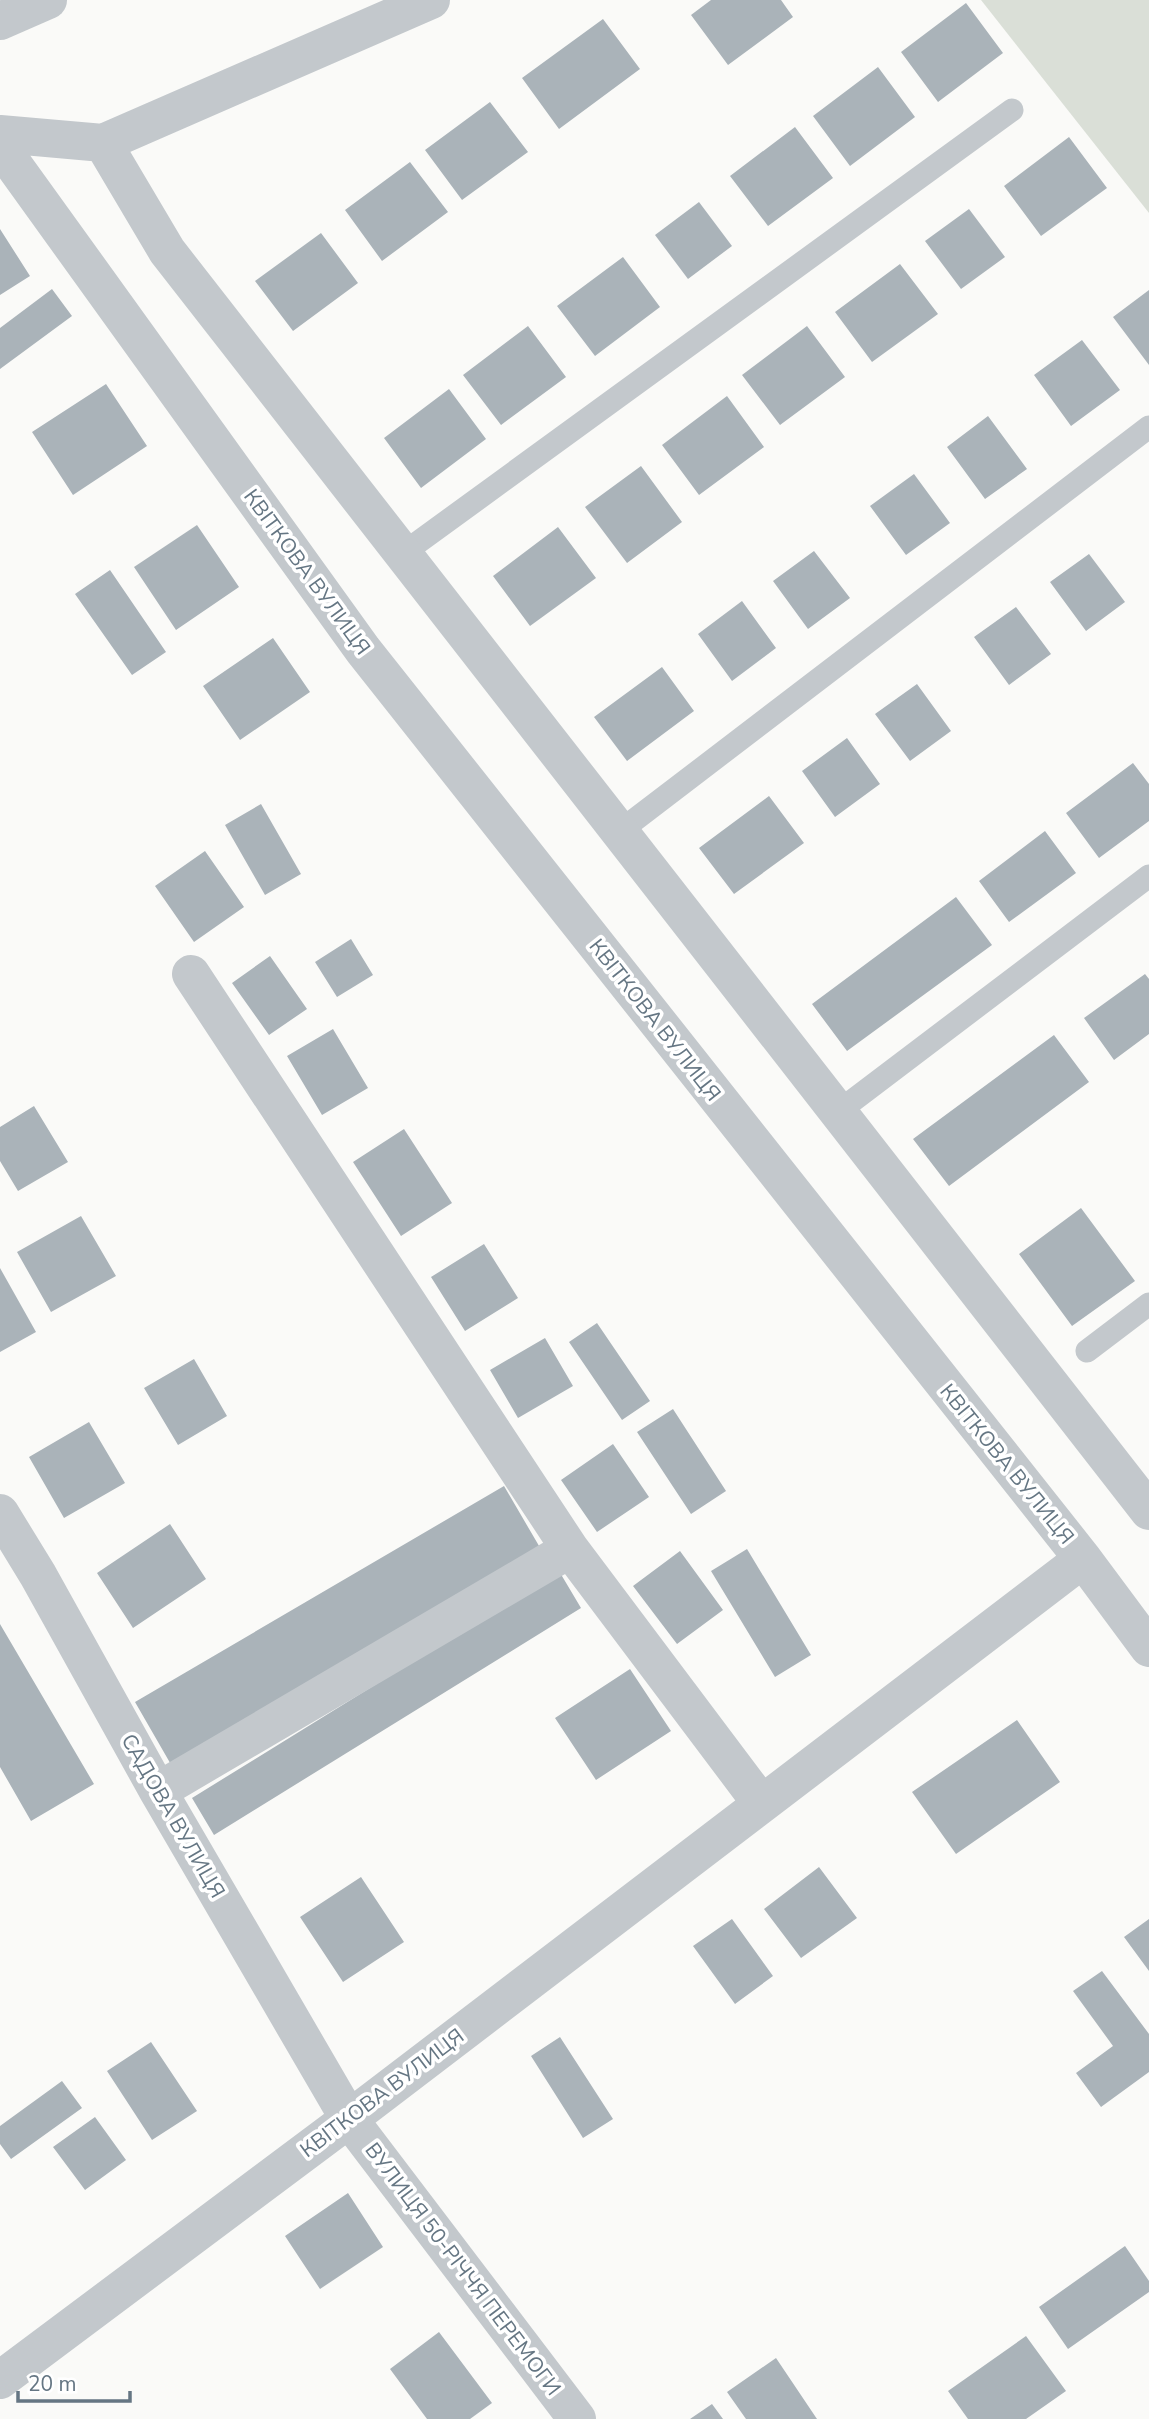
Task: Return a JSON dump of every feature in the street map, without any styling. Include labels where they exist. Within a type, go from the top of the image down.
[{"type":"street","points":[[0,21],[48,0]]},
{"type":"street","points":[[0,134],[103,143],[431,0]]},
{"type":"street","points":[[103,143],[167,251],[1149,1511]]},
{"type":"street","name":"КВІТКОВА ВУЛИЦЯ","points":[[0,146],[363,650],[1083,1559],[349,2119],[0,2380]]},
{"type":"street","points":[[191,974],[570,1549],[761,1803]]},
{"type":"street","name":"САДОВА ВУЛИЦЯ","points":[[0,1513],[349,2119]]},
{"type":"street","points":[[158,1791],[570,1549]]},
{"type":"street","points":[[1083,1559],[1149,1648]]},
{"type":"street","name":"ВУЛИЦЯ 50-РІЧЧЯ ПЕРЕМОГИ","points":[[349,2119],[577,2419]]},
{"type":"lane","points":[[402,554],[1012,110]]},
{"type":"lane","points":[[620,831],[1149,427]]},
{"type":"lane","points":[[839,1111],[1149,876]]},
{"type":"lane","points":[[1087,1351],[1149,1304]]},
{"type":"shaded area","points":[[981,0],[1149,0],[1149,213]]},
{"type":"building","points":[[711,0],[781,0],[793,17],[728,65],[691,15]]},
{"type":"building","points":[[966,3],[1003,53],[938,102],[901,52]]},
{"type":"building","points":[[603,19],[640,69],[559,129],[522,78]]},
{"type":"building","points":[[878,67],[915,117],[850,166],[813,116]]},
{"type":"building","points":[[490,102],[528,152],[462,200],[425,150]]},
{"type":"building","points":[[795,127],[833,178],[768,226],[730,176]]},
{"type":"building","points":[[1069,137],[1107,188],[1041,236],[1004,186]]},
{"type":"building","points":[[410,162],[448,212],[382,261],[345,210]]},
{"type":"building","points":[[699,202],[732,246],[688,279],[655,235]]},
{"type":"building","points":[[969,209],[1005,257],[961,289],[925,241]]},
{"type":"building","points":[[0,229],[30,276],[0,295]]},
{"type":"building","points":[[321,233],[358,283],[293,331],[255,281]]},
{"type":"building","points":[[623,257],[660,307],[595,356],[557,306]]},
{"type":"building","points":[[900,264],[938,314],[872,362],[835,312]]},
{"type":"building","points":[[52,289],[72,316],[0,369],[0,328]]},
{"type":"building","points":[[1149,290],[1149,365],[1113,317]]},
{"type":"building","points":[[528,326],[566,377],[501,425],[463,375]]},
{"type":"building","points":[[807,326],[845,377],[780,425],[742,375]]},
{"type":"building","points":[[1082,340],[1120,390],[1071,426],[1034,375]]},
{"type":"building","points":[[106,384],[147,446],[73,495],[32,432]]},
{"type":"building","points":[[449,389],[486,439],[421,488],[384,438]]},
{"type":"building","points":[[727,396],[764,447],[699,495],[662,445]]},
{"type":"building","points":[[988,416],[1027,469],[985,499],[947,447]]},
{"type":"building","points":[[641,466],[682,522],[627,563],[585,507]]},
{"type":"building","points":[[914,474],[950,523],[906,555],[870,506]]},
{"type":"building","points":[[197,525],[239,587],[176,630],[134,567]]},
{"type":"building","points":[[558,527],[596,578],[530,626],[493,576]]},
{"type":"building","points":[[814,551],[850,598],[808,629],[773,581]]},
{"type":"building","points":[[1089,554],[1125,602],[1086,631],[1050,582]]},
{"type":"building","points":[[110,570],[166,652],[132,675],[75,594]]},
{"type":"building","points":[[742,601],[776,648],[732,681],[698,634]]},
{"type":"building","points":[[1016,607],[1051,654],[1009,685],[974,637]]},
{"type":"building","points":[[273,638],[310,692],[240,740],[203,686]]},
{"type":"building","points":[[662,667],[694,711],[627,761],[594,717]]},
{"type":"building","points":[[917,684],[951,731],[910,761],[875,714]]},
{"type":"building","points":[[847,738],[880,784],[835,817],[802,771]]},
{"type":"building","points":[[1133,763],[1149,784],[1149,821],[1099,858],[1066,813]]},
{"type":"building","points":[[769,796],[804,843],[734,894],[699,848]]},
{"type":"building","points":[[261,804],[301,874],[265,895],[225,825]]},
{"type":"building","points":[[1045,831],[1076,873],[1009,922],[979,881]]},
{"type":"building","points":[[205,851],[244,907],[194,942],[155,886]]},
{"type":"building","points":[[956,897],[992,945],[847,1051],[812,1004]]},
{"type":"building","points":[[351,939],[373,975],[337,997],[315,962]]},
{"type":"building","points":[[270,956],[307,1009],[269,1035],[232,983]]},
{"type":"building","points":[[1145,974],[1149,979],[1149,1034],[1114,1060],[1084,1018]]},
{"type":"building","points":[[333,1029],[368,1088],[322,1115],[287,1056]]},
{"type":"building","points":[[1054,1035],[1089,1082],[949,1186],[913,1139]]},
{"type":"building","points":[[34,1106],[68,1162],[18,1191],[0,1161],[0,1127]]},
{"type":"building","points":[[404,1129],[452,1203],[401,1236],[353,1162]]},
{"type":"building","points":[[1081,1208],[1135,1281],[1072,1326],[1019,1254]]},
{"type":"building","points":[[81,1216],[116,1276],[51,1312],[17,1252]]},
{"type":"building","points":[[484,1244],[518,1298],[465,1331],[431,1277]]},
{"type":"building","points":[[0,1268],[36,1332],[0,1352]]},
{"type":"building","points":[[597,1323],[650,1401],[622,1420],[569,1342]]},
{"type":"building","points":[[545,1338],[573,1386],[518,1418],[490,1370]]},
{"type":"building","points":[[194,1359],[227,1416],[178,1445],[144,1388]]},
{"type":"building","points":[[673,1409],[726,1491],[691,1514],[637,1432]]},
{"type":"building","points":[[89,1422],[125,1483],[64,1518],[29,1457]]},
{"type":"building","points":[[613,1444],[649,1497],[597,1532],[561,1480]]},
{"type":"building","points":[[504,1486],[542,1551],[173,1768],[135,1702]]},
{"type":"building","points":[[170,1524],[206,1579],[133,1628],[97,1573]]},
{"type":"building","points":[[747,1549],[811,1655],[775,1677],[711,1571]]},
{"type":"building","points":[[680,1551],[723,1610],[677,1644],[633,1586]]},
{"type":"building","points":[[559,1571],[581,1608],[214,1835],[192,1798]]},
{"type":"building","points":[[0,1624],[94,1784],[31,1821],[0,1767]]},
{"type":"building","points":[[630,1669],[671,1731],[596,1780],[555,1718]]},
{"type":"building","points":[[1017,1720],[1060,1782],[956,1854],[912,1792]]},
{"type":"building","points":[[819,1867],[857,1918],[801,1958],[764,1909]]},
{"type":"building","points":[[361,1877],[404,1942],[343,1982],[300,1917]]},
{"type":"building","points":[[732,1919],[773,1976],[735,2004],[693,1946]]},
{"type":"building","points":[[1149,1919],[1149,1971],[1124,1937]]},
{"type":"building","points":[[1102,1971],[1149,2034],[1149,2072],[1101,2107],[1076,2073],[1113,2046],[1073,1991]]},
{"type":"building","points":[[560,2037],[613,2119],[583,2138],[531,2056]]},
{"type":"building","points":[[151,2042],[197,2111],[152,2140],[107,2071]]},
{"type":"building","points":[[62,2081],[82,2108],[11,2159],[0,2144],[0,2126]]},
{"type":"building","points":[[95,2117],[126,2160],[85,2190],[53,2147]]},
{"type":"building","points":[[348,2193],[383,2247],[320,2289],[285,2236]]},
{"type":"building","points":[[1125,2246],[1149,2281],[1149,2292],[1068,2349],[1039,2307]]},
{"type":"building","points":[[439,2332],[492,2403],[470,2419],[427,2419],[390,2369]]},
{"type":"building","points":[[1026,2336],[1066,2391],[1026,2419],[968,2419],[948,2391]]},
{"type":"building","points":[[776,2358],[817,2419],[746,2419],[727,2392]]},
{"type":"building","points":[[712,2404],[723,2419],[690,2419]]}]
